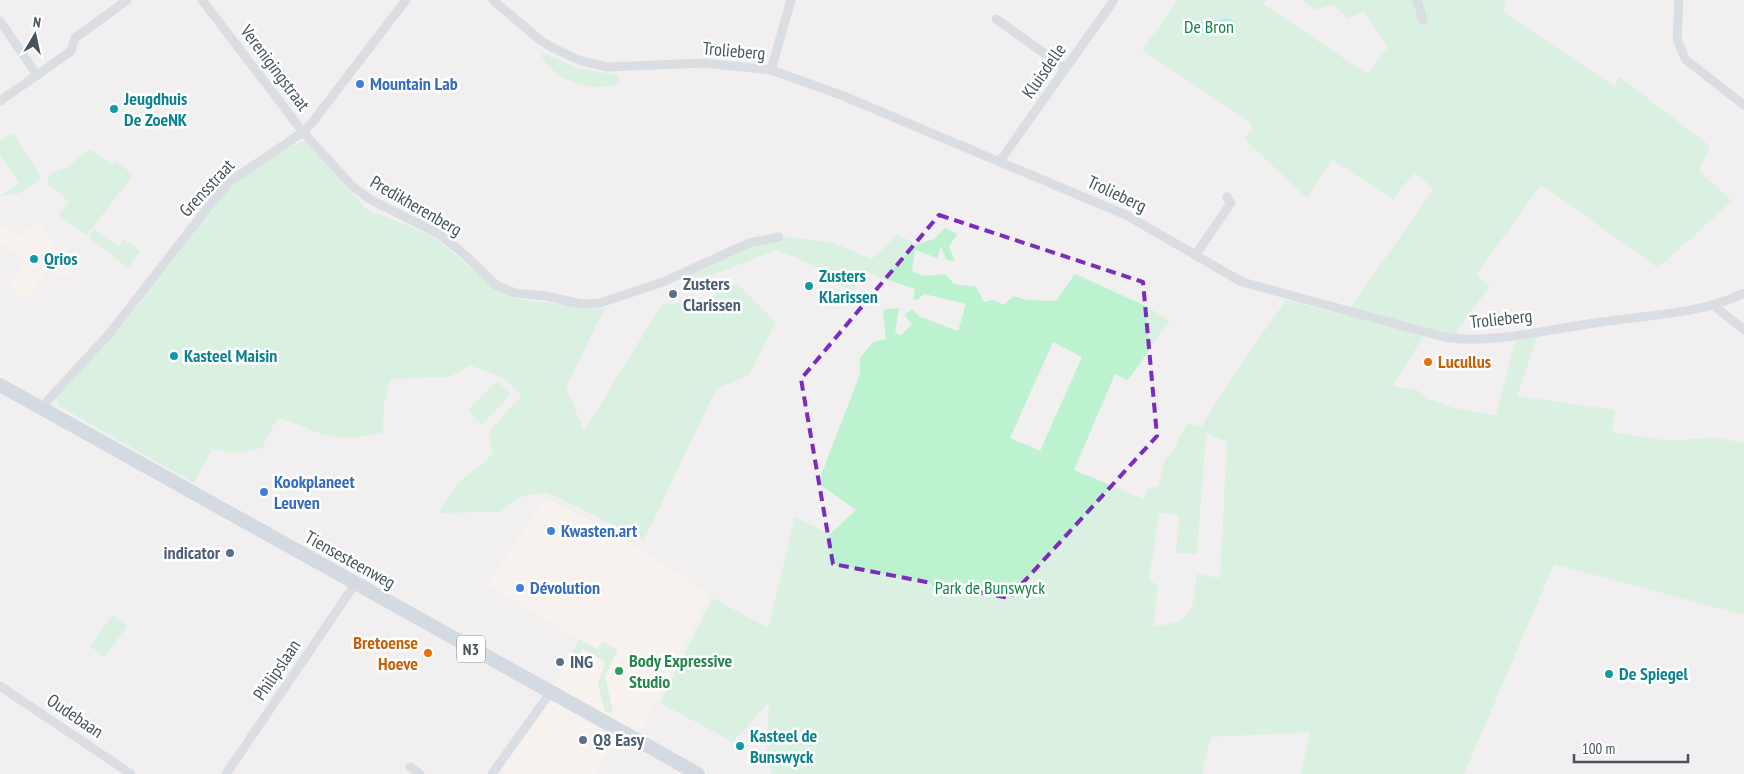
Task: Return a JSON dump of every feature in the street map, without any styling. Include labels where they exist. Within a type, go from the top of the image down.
[{"type":"main road","name":"Tiensesteenweg","points":[[0,385],[698,774]]},
{"type":"street","points":[[0,101],[71,51],[75,38],[127,0]]},
{"type":"street","name":"Verenigingstraat","points":[[202,0],[303,132]]},
{"type":"street","name":"Grensstraat","points":[[42,410],[48,400],[110,333],[209,206],[232,181],[303,132],[406,0]]},
{"type":"street","name":"Trolieberg","points":[[493,0],[540,40],[581,61],[608,67],[704,63],[771,70],[841,95],[893,119],[1000,161],[1126,215],[1242,282],[1346,312],[1456,338],[1486,338],[1713,305],[1744,293]]},
{"type":"street","points":[[771,70],[791,0]]},
{"type":"street","name":"Kluisdelle","points":[[1000,161],[1114,0]]},
{"type":"street","points":[[1416,0],[1423,20]]},
{"type":"street","points":[[1679,0],[1678,40],[1686,60],[1744,105]]},
{"type":"street","points":[[996,19],[1066,68]]},
{"type":"street","points":[[0,21],[37,75]]},
{"type":"street","name":"Predikherenberg","points":[[303,132],[352,186],[370,200],[439,234],[464,254],[496,286],[515,293],[546,296],[581,304],[600,303],[662,282],[749,243],[779,236]]},
{"type":"street","points":[[1196,254],[1231,203],[1227,197]]},
{"type":"street","points":[[1713,305],[1744,330]]},
{"type":"street","name":"Philipslaan","points":[[226,774],[355,584]]},
{"type":"street","name":"Oudebaan","points":[[0,686],[131,774]]},
{"type":"street","points":[[492,774],[550,693]]},
{"type":"street","points":[[410,767],[420,774]]},
{"type":"highlighted area","points":[[939,215],[1143,282],[1157,436],[1009,598],[833,564],[801,379]]},
{"type":"shaded area","points":[[40,222],[72,272],[63,278],[47,269],[29,299],[9,288],[26,258],[0,243],[0,230],[7,225],[16,237]]},
{"type":"shaded area","points":[[545,498],[616,534],[709,594],[643,727],[614,745],[595,774],[505,774],[496,768],[550,693],[578,639],[488,585]]},
{"type":"green space","points":[[1178,0],[1266,0],[1263,4],[1367,74],[1388,47],[1364,11],[1348,19],[1333,4],[1315,10],[1301,0],[1506,0],[1503,12],[1614,86],[1620,77],[1710,146],[1699,171],[1732,201],[1658,268],[1545,187],[1540,186],[1476,275],[1490,286],[1454,335],[1431,329],[1424,335],[1393,386],[1417,390],[1428,399],[1454,408],[1496,415],[1516,339],[1537,336],[1517,396],[1615,410],[1612,432],[1671,441],[1713,437],[1744,443],[1744,615],[1554,564],[1464,774],[1301,774],[1310,732],[1211,737],[1202,774],[772,774],[767,752],[769,702],[733,742],[660,703],[713,598],[768,628],[795,517],[830,534],[856,510],[818,483],[860,374],[860,358],[873,342],[886,339],[883,310],[899,308],[895,333],[901,335],[912,324],[904,315],[912,309],[920,317],[958,331],[966,304],[924,294],[917,300],[913,299],[915,289],[862,271],[854,291],[830,282],[832,277],[820,272],[821,268],[776,250],[707,277],[682,277],[767,239],[789,237],[834,243],[872,259],[898,234],[916,245],[934,239],[945,228],[957,234],[949,247],[955,261],[947,260],[941,247],[937,258],[915,250],[912,271],[923,276],[945,274],[954,284],[976,287],[984,302],[993,300],[1004,305],[1013,296],[1027,300],[1056,301],[1075,274],[1148,307],[1170,321],[1128,380],[1115,374],[1074,470],[1143,499],[1149,488],[1158,486],[1165,459],[1172,453],[1187,423],[1201,427],[1237,370],[1286,300],[1345,315],[1434,189],[1414,173],[1393,199],[1332,160],[1307,198],[1244,139],[1253,129],[1250,122],[1142,50]],"holes":[[[1053,342],[1082,357],[1040,451],[1010,438]],[[1206,433],[1227,442],[1220,578],[1197,574],[1194,598],[1189,612],[1177,621],[1153,627],[1158,585],[1149,580],[1159,513],[1179,515],[1176,553],[1197,554]]]},
{"type":"green space","points":[[542,53],[578,68],[617,75],[619,82],[602,87],[592,87],[572,82],[555,72],[544,59]]},
{"type":"green space","points":[[14,133],[41,178],[20,193],[0,196],[19,183],[0,155],[0,141]]},
{"type":"green space","points":[[302,141],[307,143],[366,209],[433,236],[492,286],[515,299],[604,309],[566,387],[584,431],[662,304],[703,302],[737,283],[776,322],[749,375],[716,389],[644,540],[546,492],[521,497],[500,512],[438,513],[456,485],[492,455],[489,432],[522,395],[506,379],[470,365],[450,377],[391,379],[384,404],[383,433],[369,436],[332,437],[277,418],[262,448],[238,453],[212,449],[194,483],[59,406],[56,398],[126,321],[214,207],[235,184],[257,165]]},
{"type":"green space","points":[[88,150],[93,151],[113,165],[116,161],[133,175],[86,236],[59,215],[69,202],[49,185],[47,180],[51,173],[66,168]]},
{"type":"green space","points":[[95,229],[118,247],[124,239],[140,251],[128,268],[89,238]]},
{"type":"green space","points":[[497,381],[511,394],[482,425],[468,411]]},
{"type":"green space","points":[[113,615],[127,626],[105,657],[90,646]]},
{"type":"green space","points":[[579,639],[598,649],[602,641],[618,650],[605,676],[613,711],[611,714],[605,711],[598,684],[605,662],[583,649],[578,656],[572,652]]},
{"type":"water","points":[[1224,18],[1232,19],[1233,22],[1213,36],[1188,34],[1200,22],[1219,21]]},
{"type":"place","name":"Mountain Lab","points":[[360,84]]},
{"type":"place","name":"Jeugdhuis De ZoeNK","points":[[114,109]]},
{"type":"place","name":"Qrios","points":[[34,259]]},
{"type":"place","name":"Zusters Klarissen","points":[[809,286]]},
{"type":"place","name":"Zusters Clarissen","points":[[673,294]]},
{"type":"place","name":"Kasteel Maisin","points":[[174,356]]},
{"type":"place","name":"Lucullus","points":[[1428,362]]},
{"type":"place","name":"Kookplaneet Leuven","points":[[264,492]]},
{"type":"place","name":"Kwasten.art","points":[[551,531]]},
{"type":"place","name":"indicator","points":[[230,553]]},
{"type":"place","name":"Dévolution","points":[[520,588]]},
{"type":"place","name":"Bretoense Hoeve","points":[[428,653]]},
{"type":"place","name":"ING","points":[[560,662]]},
{"type":"place","name":"Body Expressive Studio","points":[[619,671]]},
{"type":"place","name":"De Spiegel","points":[[1609,674]]},
{"type":"place","name":"Q8 Easy","points":[[583,740]]},
{"type":"place","name":"Kasteel de Bunswyck","points":[[740,746]]},
{"type":"park label","name":"De Bron","points":[[1209,27]]},
{"type":"park label","name":"Park de Bunswyck","points":[[990,588]]}]
